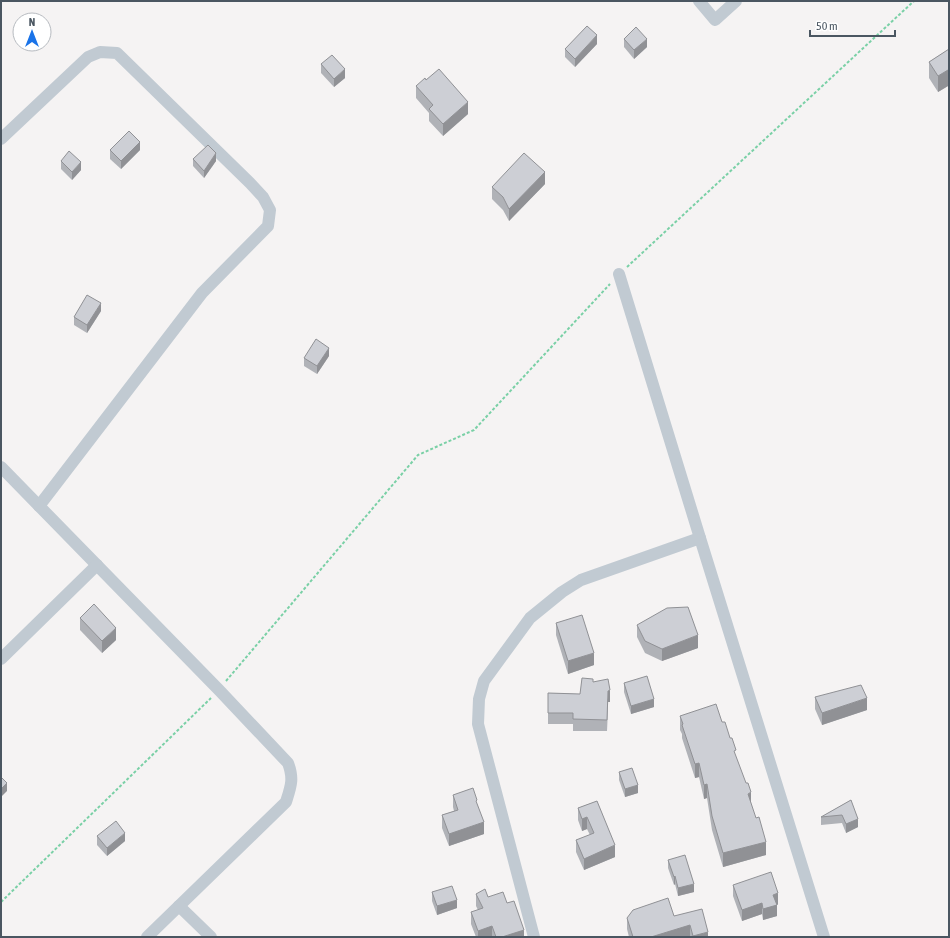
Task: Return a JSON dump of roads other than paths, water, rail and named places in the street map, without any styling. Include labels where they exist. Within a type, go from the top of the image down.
[{"type":"street","points":[[699,1],[715,20],[736,1]]},
{"type":"street","points":[[1,139],[88,57],[100,52],[117,53],[255,188],[263,197],[270,210],[268,226],[202,293],[39,506]]},
{"type":"street","points":[[619,274],[824,937]]},
{"type":"street","points":[[1,467],[219,690],[288,763],[292,773],[291,784],[286,802],[147,937]]},
{"type":"street","points":[[534,937],[478,724],[479,698],[484,681],[530,618],[562,592],[581,580],[700,538]]},
{"type":"street","points":[[1,659],[97,565]]},
{"type":"street","points":[[179,906],[211,937]]}]
